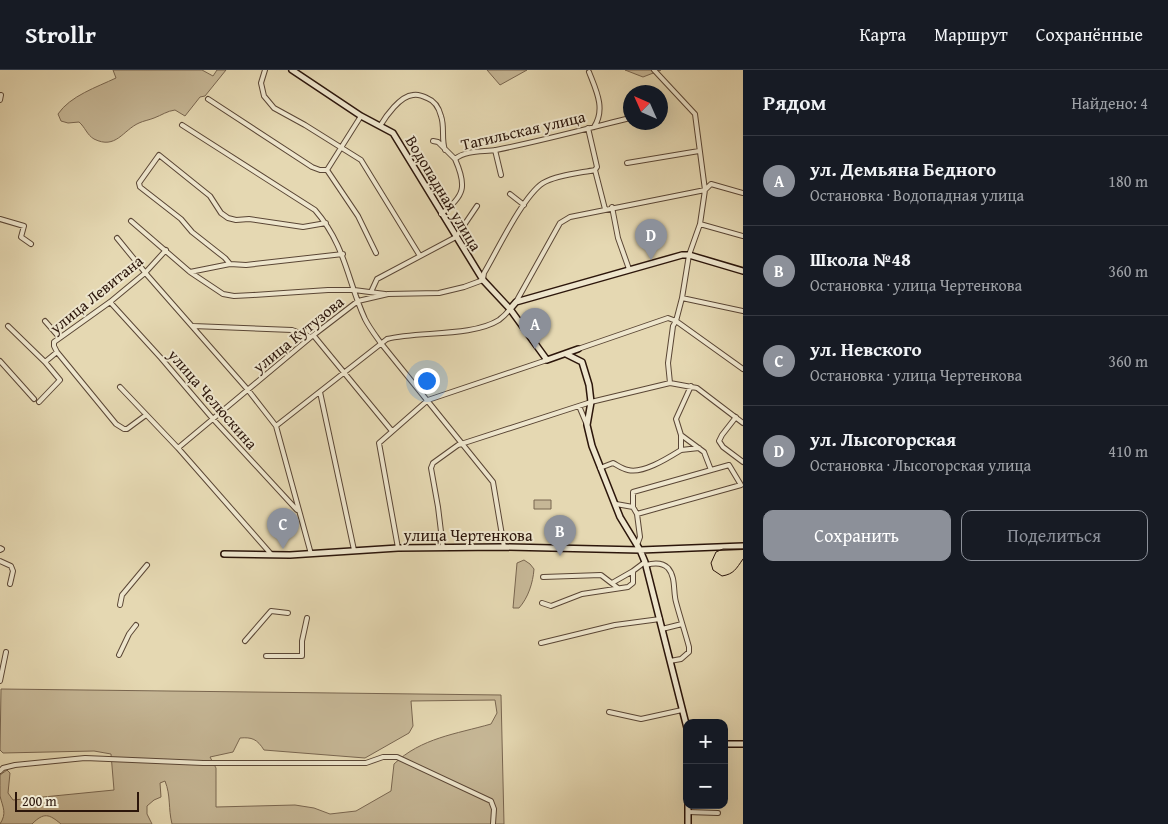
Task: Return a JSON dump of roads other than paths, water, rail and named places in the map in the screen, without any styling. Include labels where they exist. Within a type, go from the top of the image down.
[{"type":"street","points":[[264,70],[261,83],[264,96],[274,108],[361,160],[420,256]]},
{"type":"street","name":"Водопадная улица","points":[[292,70],[361,116],[393,134],[483,280],[510,309],[547,360]]},
{"type":"street","points":[[654,70],[696,114],[705,190],[700,224],[689,255],[682,298],[673,326],[668,363],[670,383]]},
{"type":"street","points":[[589,72],[599,98],[600,118],[594,127]]},
{"type":"street","points":[[380,126],[392,110],[407,96],[414,94],[426,98],[434,102],[441,114],[444,130],[442,141],[446,150]]},
{"type":"street","points":[[0,100],[1,95]]},
{"type":"street","points":[[208,99],[312,167],[327,170]]},
{"type":"street","points":[[327,170],[361,116]]},
{"type":"street","name":"Тагильская улица","points":[[441,214],[457,201],[462,186],[455,159],[468,153],[495,150],[623,120]]},
{"type":"street","points":[[182,124],[315,210],[326,223],[342,254],[366,320],[380,342],[493,482],[504,547]]},
{"type":"street","points":[[588,128],[595,170],[605,209]]},
{"type":"street","points":[[434,140],[455,159]]},
{"type":"street","points":[[495,150],[501,176]]},
{"type":"street","points":[[627,163],[699,150]]},
{"type":"street","points":[[230,264],[192,232],[181,219],[140,187],[139,183],[159,155],[210,196],[221,213],[228,218],[236,220],[249,219],[302,227],[326,223]]},
{"type":"street","points":[[327,170],[358,216],[376,253]]},
{"type":"street","points":[[483,280],[484,274],[524,206],[542,184],[549,180],[595,170]]},
{"type":"street","points":[[276,426],[380,342],[397,336],[452,332],[488,325],[500,320],[516,302],[560,223],[570,217],[612,207],[705,190],[711,184],[743,193]]},
{"type":"street","points":[[510,194],[524,206]]},
{"type":"street","points":[[371,292],[377,279],[456,237],[478,206]]},
{"type":"street","points":[[612,207],[618,238],[629,270]]},
{"type":"street","points":[[0,218],[24,226],[20,238],[31,244]]},
{"type":"street","points":[[131,221],[190,272],[216,291],[234,296],[328,290],[354,290],[388,294]]},
{"type":"street","points":[[700,224],[743,236]]},
{"type":"street","points":[[117,238],[145,273],[248,390],[276,426],[311,554]]},
{"type":"street","name":"улица Левитана","points":[[146,414],[127,429],[116,424],[57,352],[54,342],[110,302],[145,273],[166,250]]},
{"type":"street","points":[[190,272],[230,264],[246,265],[342,254]]},
{"type":"street","points":[[516,302],[682,255],[689,255],[743,271]]},
{"type":"street","name":"улица Кутузова","points":[[178,448],[358,301],[388,294],[439,293],[483,280]]},
{"type":"street","points":[[682,298],[743,311]]},
{"type":"street","name":"улица Челюскина","points":[[110,302],[213,419],[299,512]]},
{"type":"street","points":[[398,548],[379,443],[428,400],[668,318],[676,321],[743,369]]},
{"type":"street","points":[[45,321],[59,337]]},
{"type":"street","points":[[8,326],[45,362],[60,380],[39,402]]},
{"type":"street","points":[[193,326],[292,330],[313,337],[344,371],[392,430]]},
{"type":"street","points":[[45,362],[57,352]]},
{"type":"street","points":[[566,354],[582,362],[589,385],[591,402],[587,425]]},
{"type":"street","points":[[0,361],[34,399]]},
{"type":"street","points":[[442,548],[438,507],[431,468],[433,463],[458,445],[591,402],[670,383],[697,388],[743,422]]},
{"type":"street","points":[[681,450],[681,435],[676,419],[691,386]]},
{"type":"street","points":[[120,387],[178,448],[272,554]]},
{"type":"street","points":[[320,392],[354,550]]},
{"type":"street","points":[[579,406],[600,468],[620,517],[638,547],[645,564],[684,719]]},
{"type":"street","points":[[736,417],[719,441],[743,462]]},
{"type":"street","points":[[681,435],[704,452],[711,470]]},
{"type":"street","points":[[600,468],[613,463],[626,470],[637,470],[663,461],[681,450],[699,448]]},
{"type":"street","points":[[638,547],[640,537],[637,514],[633,507],[633,492],[729,466],[741,484]]},
{"type":"street","points":[[741,484],[743,476]]},
{"type":"street","points":[[637,514],[741,484]]},
{"type":"street","points":[[616,504],[633,507]]},
{"type":"street","name":"улица Чертенкова","points":[[224,554],[311,554],[398,548],[743,546]]},
{"type":"street","points":[[0,560],[11,566],[13,570],[10,584]]},
{"type":"street","points":[[612,583],[645,564],[657,563],[669,569],[689,647],[689,652],[681,658],[670,661]]},
{"type":"street","points":[[120,605],[122,595],[147,566]]},
{"type":"street","points":[[542,604],[551,606],[582,594],[628,587],[633,583],[633,571]]},
{"type":"street","points":[[543,577],[601,575],[618,588]]},
{"type":"street","points":[[245,641],[270,611],[288,613]]},
{"type":"street","points":[[266,656],[302,656],[302,641],[306,618]]},
{"type":"street","points":[[541,643],[615,625],[660,619]]},
{"type":"street","points":[[662,629],[682,624]]},
{"type":"street","points":[[119,655],[129,634],[136,625]]},
{"type":"street","points":[[0,681],[6,652]]},
{"type":"street","points":[[609,712],[641,719],[682,710]]},
{"type":"street","points":[[728,744],[743,744]]},
{"type":"street","points":[[0,771],[3,768],[15,765],[85,758],[203,763],[366,763],[383,757],[397,757],[491,801],[494,809],[493,824]]},
{"type":"street","points":[[688,824],[688,812],[718,813]]},
{"type":"tram line","points":[[743,549],[723,549],[716,552],[711,563],[713,570],[722,576],[732,572],[743,559]]},
{"type":"place","name":"ул. Лысогорская","points":[[651,260]]},
{"type":"place","name":"ул. Демьяна Бедного","points":[[535,349]]},
{"type":"place","name":"ул. Невского","points":[[283,549]]},
{"type":"place","name":"Школа №48","points":[[560,556]]}]
